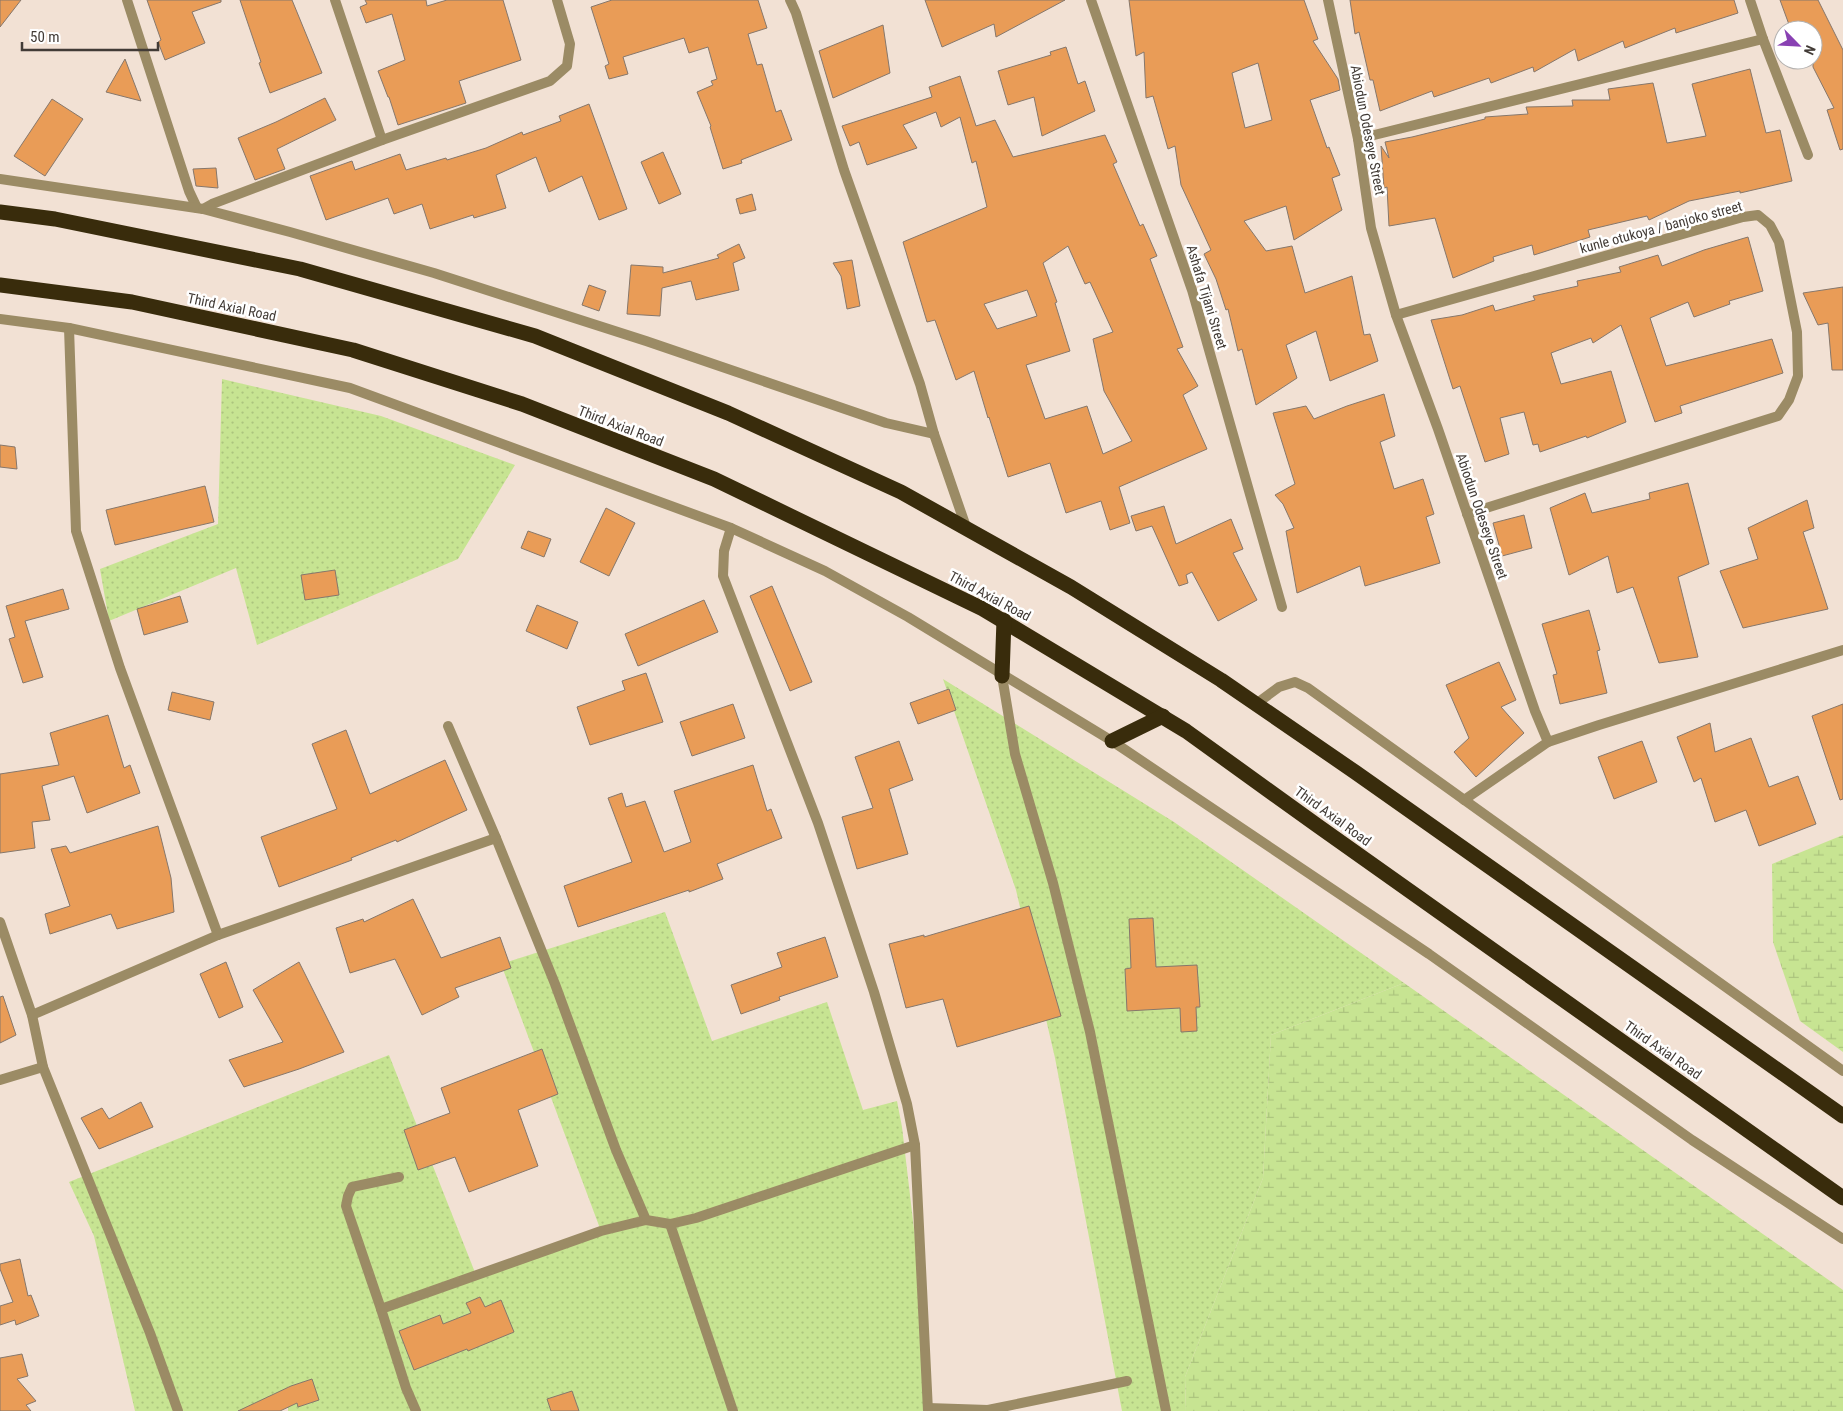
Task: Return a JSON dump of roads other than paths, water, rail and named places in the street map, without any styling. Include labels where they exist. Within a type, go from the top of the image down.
[{"type":"highway","points":[[0,212],[55,219],[300,269],[535,336],[728,413],[901,492],[1071,587],[1221,680],[1355,772],[1843,1116]]},
{"type":"highway","name":"Third Axial Road","points":[[0,284],[132,302],[353,350],[522,404],[714,479],[1004,620],[1186,731],[1843,1198]]},
{"type":"highway","points":[[1002,676],[1004,620]]},
{"type":"highway","points":[[1112,741],[1163,716]]},
{"type":"street","points":[[127,0],[186,182],[200,209]]},
{"type":"street","points":[[335,0],[382,140]]},
{"type":"street","points":[[200,209],[382,140],[550,81],[567,66],[570,44],[557,0]]},
{"type":"street","points":[[790,0],[796,13],[844,170],[920,384],[934,434],[966,527]]},
{"type":"street","name":"Ashafa Tijani Street","points":[[1090,0],[1192,290],[1282,607]]},
{"type":"street","name":"Abiodun Odeseye Street","points":[[1328,0],[1358,139],[1371,228],[1396,315],[1467,514],[1534,711],[1548,742]]},
{"type":"street","points":[[1750,0],[1763,40],[1808,155]]},
{"type":"street","points":[[1358,139],[1763,40]]},
{"type":"street","points":[[0,178],[200,209],[434,273],[646,341],[886,423],[934,434]]},
{"type":"street","name":"kunle otukoya / banjoko street","points":[[1396,315],[1743,217],[1758,216],[1770,225],[1779,242],[1797,332],[1798,376],[1789,400],[1778,416],[1467,514]]},
{"type":"street","points":[[0,319],[69,328],[350,388],[731,528],[825,571],[908,617],[1002,676],[1112,741],[1429,954],[1692,1140],[1843,1239]]},
{"type":"street","points":[[69,328],[76,531],[120,668],[218,935]]},
{"type":"street","points":[[731,528],[724,551],[723,576],[827,851],[880,1010],[907,1104],[914,1145],[928,1410],[988,1410],[1127,1380]]},
{"type":"street","points":[[1464,800],[1548,742],[1841,651]]},
{"type":"street","points":[[1002,676],[1015,754],[1053,883],[1090,1032],[1166,1411]]},
{"type":"street","points":[[1256,704],[1279,687],[1295,682],[1308,688],[1843,1071]]},
{"type":"street","points":[[448,726],[555,984],[616,1150],[646,1220]]},
{"type":"street","points":[[32,1015],[218,935],[496,838]]},
{"type":"street","points":[[0,922],[32,1015],[43,1067],[150,1333],[178,1411]]},
{"type":"street","points":[[0,1080],[43,1067]]},
{"type":"street","points":[[381,1309],[601,1231],[646,1220],[670,1224],[696,1218],[914,1145]]},
{"type":"street","points":[[398,1177],[352,1187],[346,1206],[406,1388],[416,1411]]},
{"type":"street","points":[[670,1224],[733,1411]]}]
